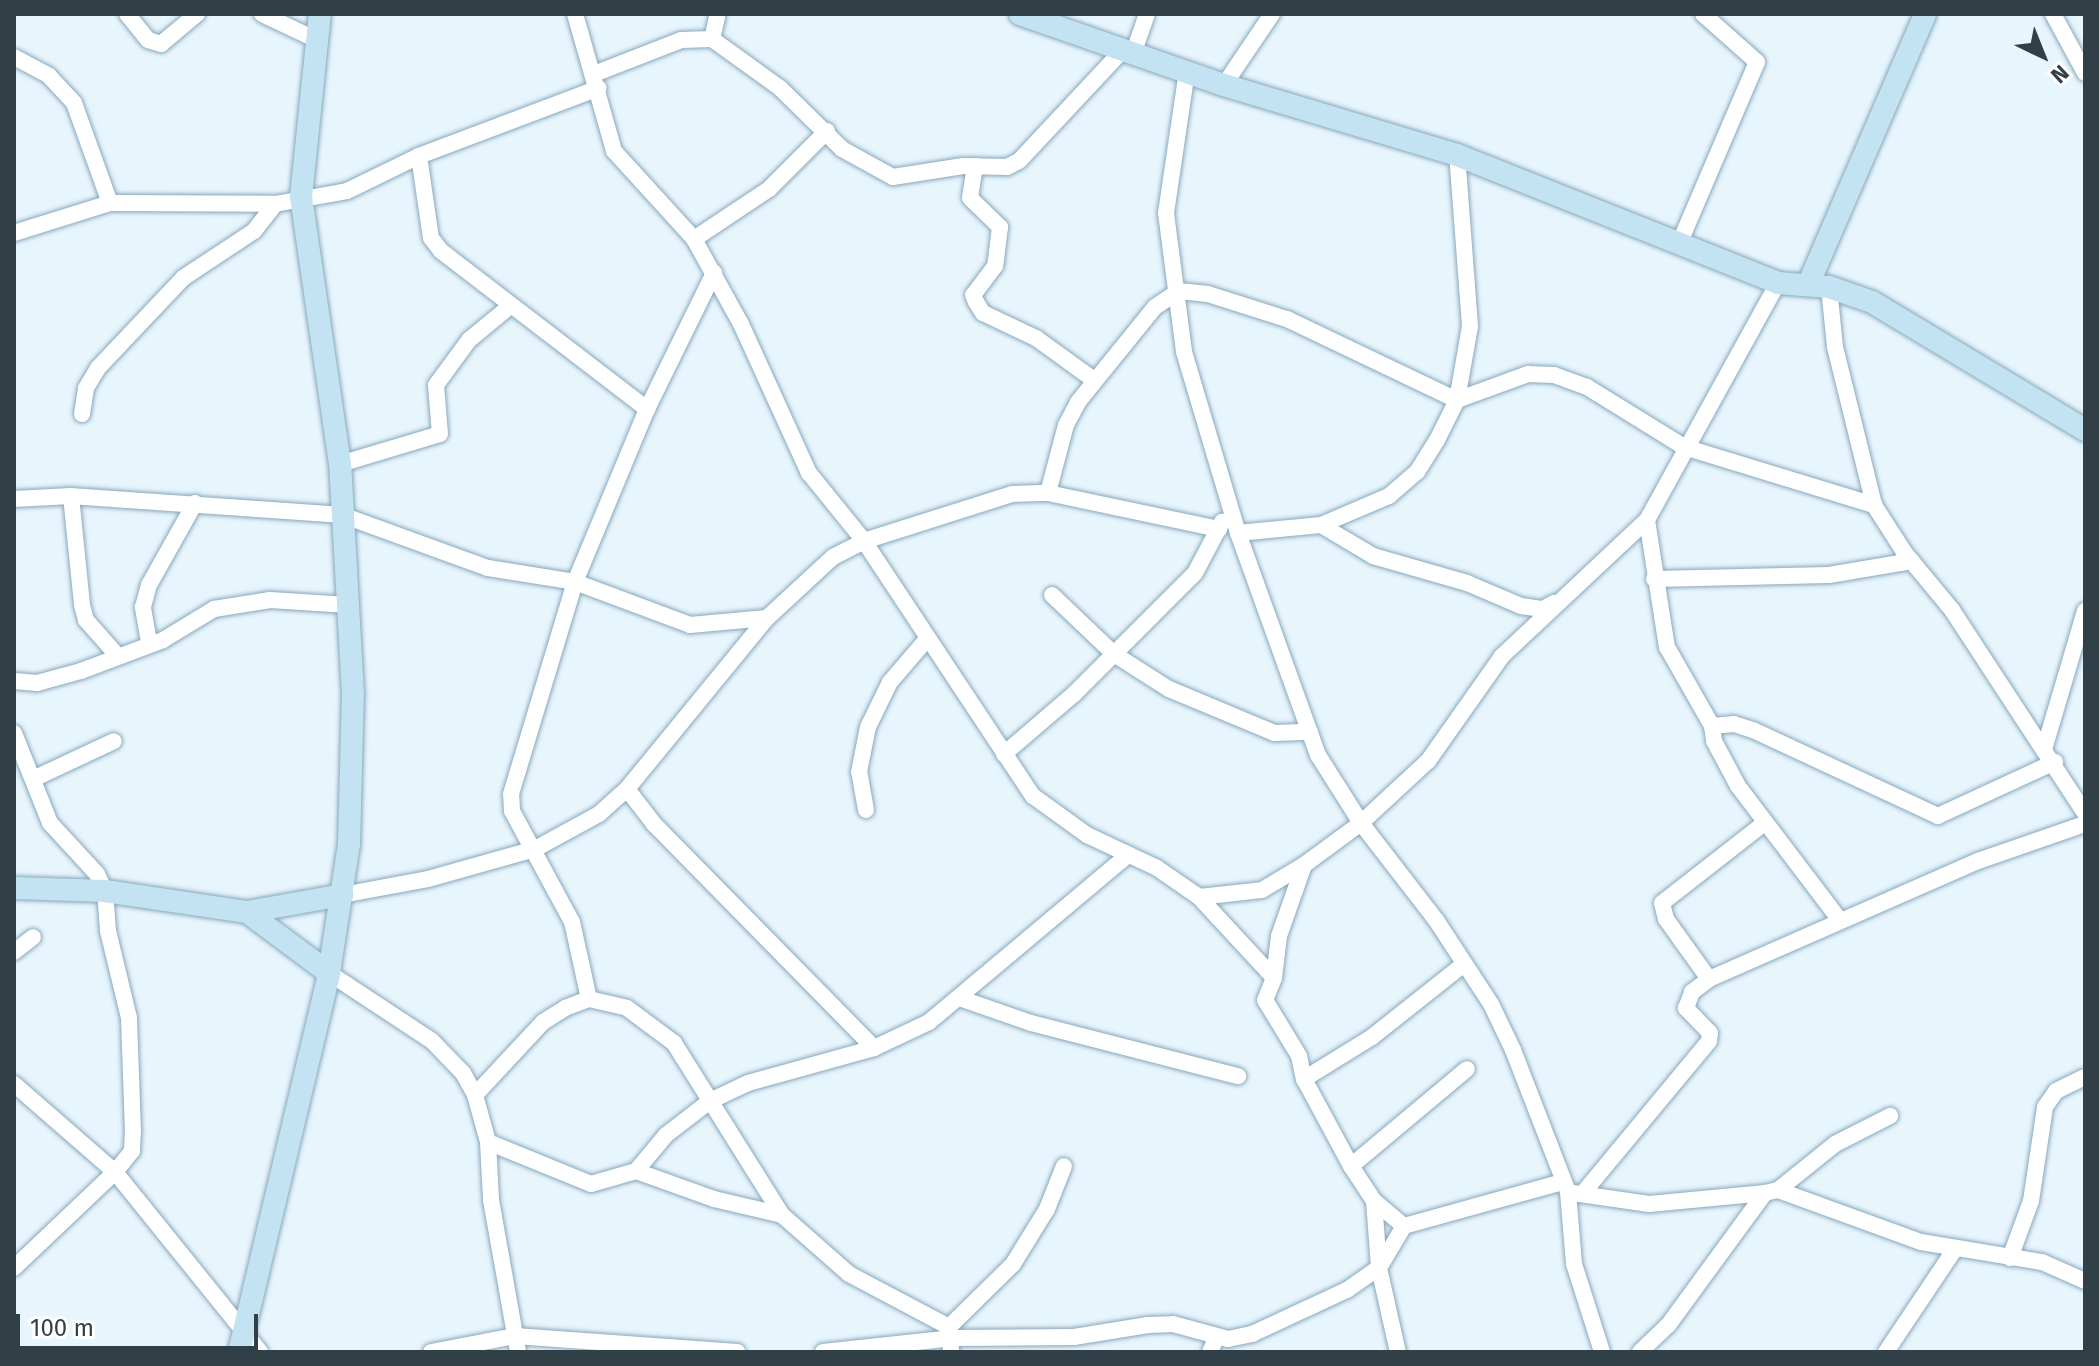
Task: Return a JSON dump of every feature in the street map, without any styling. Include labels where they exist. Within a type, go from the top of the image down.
[{"type":"street","points":[[127,14],[148,40],[161,44],[197,14]]},
{"type":"street","points":[[262,14],[315,39]]},
{"type":"street","points":[[241,1342],[329,973],[349,844],[353,694],[340,464],[301,197],[320,14]]},
{"type":"street","points":[[575,14],[597,81],[614,151],[694,239],[714,273],[809,473],[864,541],[1033,796],[1055,814],[1199,897],[1274,978]]},
{"type":"street","points":[[712,39],[718,14]]},
{"type":"street","points":[[1020,14],[1224,85],[1457,155],[1778,283],[1819,286],[1872,302],[2085,430]]},
{"type":"street","points":[[14,233],[110,203],[275,204],[347,191],[419,156],[597,81],[681,40],[712,39],[742,58],[881,175],[975,166],[1007,167],[1033,152],[1083,87],[1128,53],[1147,14]]},
{"type":"street","points":[[1224,85],[1272,14]]},
{"type":"street","points":[[1679,244],[1757,62],[1703,14]]},
{"type":"street","points":[[1925,14],[1819,286],[1874,505],[1912,561],[1952,610],[2045,746],[2085,813]]},
{"type":"street","points":[[2053,14],[2085,73]]},
{"type":"street","points":[[14,57],[49,76],[74,103],[110,203]]},
{"type":"street","points":[[1187,71],[1165,195],[1184,352],[1229,506],[1310,732],[1361,823],[1464,964],[1513,1050],[1571,1189],[1574,1264],[1602,1352]]},
{"type":"street","points":[[694,239],[769,189],[827,131]]},
{"type":"street","points":[[1238,533],[1321,525],[1405,485],[1457,400],[1470,326],[1457,155]]},
{"type":"street","points":[[419,156],[431,238],[469,278],[647,409]]},
{"type":"street","points":[[975,166],[970,198],[1000,227],[995,266],[973,295],[976,302],[983,313],[1036,338],[1094,380]]},
{"type":"street","points":[[82,414],[86,388],[98,368],[183,278],[254,231],[275,204]]},
{"type":"street","points":[[589,999],[572,922],[512,811],[511,794],[575,582],[647,409],[714,273]]},
{"type":"street","points":[[1199,897],[1262,890],[1304,865],[1361,823],[1428,761],[1502,656],[1558,600],[1647,520],[1684,447],[1778,283]]},
{"type":"street","points":[[1048,493],[1066,425],[1094,380],[1155,307],[1179,291],[1208,294],[1287,319],[1457,400],[1528,374],[1554,375],[1587,387],[1684,447],[1874,505]]},
{"type":"street","points":[[340,464],[440,434],[436,385],[449,361],[509,307]]},
{"type":"street","points":[[14,888],[105,891],[247,912],[428,879],[535,849],[563,838],[627,789],[767,618],[833,557],[864,541],[1012,494],[1048,493],[1219,529]]},
{"type":"street","points":[[14,499],[71,496],[342,515],[488,568],[575,582],[690,625],[767,618]]},
{"type":"street","points":[[71,496],[84,612],[116,654]]},
{"type":"street","points":[[149,642],[143,607],[149,585],[195,503]]},
{"type":"street","points":[[1004,754],[1114,654],[1195,573],[1229,506]]},
{"type":"street","points":[[1647,520],[1667,647],[1712,726],[1714,741],[1763,824],[1839,919]]},
{"type":"street","points":[[1321,525],[1373,556],[1467,583],[1521,606],[1543,609],[1558,600]]},
{"type":"street","points":[[1654,579],[1829,575],[1912,561]]},
{"type":"street","points":[[1052,595],[1114,654],[1169,689],[1251,725],[1285,735],[1310,732]]},
{"type":"street","points":[[14,681],[61,677],[149,642],[163,640],[214,609],[270,600],[349,605]]},
{"type":"street","points":[[2045,746],[2085,611]]},
{"type":"street","points":[[866,810],[859,772],[868,727],[890,682],[928,638]]},
{"type":"street","points":[[1712,726],[1734,724],[1753,730],[1938,816],[2055,762]]},
{"type":"street","points":[[14,733],[50,823],[97,874],[105,891],[108,931],[129,1018],[132,1151],[115,1172],[14,1268]]},
{"type":"street","points":[[33,779],[114,741]]},
{"type":"street","points":[[627,789],[654,824],[874,1048]]},
{"type":"street","points":[[1709,979],[1666,919],[1662,903],[1763,824]]},
{"type":"street","points":[[1571,1189],[1709,1041],[1708,1030],[1686,1008],[1692,992],[1709,979],[1839,919],[1978,861],[2085,824]]},
{"type":"street","points":[[488,1142],[591,1184],[636,1171],[666,1135],[710,1101],[748,1083],[874,1048],[962,999],[1128,855]]},
{"type":"street","points":[[1304,865],[1279,936],[1274,978],[1265,1000],[1299,1056],[1304,1079],[1351,1166],[1374,1201],[1404,1226]]},
{"type":"street","points":[[247,912],[329,973],[432,1041],[463,1073],[475,1095],[488,1142],[491,1200],[516,1344]]},
{"type":"street","points":[[14,952],[33,937]]},
{"type":"street","points":[[1304,1079],[1372,1037],[1464,964]]},
{"type":"street","points":[[475,1095],[543,1022],[589,999],[627,1008],[674,1043],[782,1215],[849,1274],[951,1339]]},
{"type":"street","points":[[962,999],[1031,1023],[1238,1076]]},
{"type":"street","points":[[1351,1166],[1467,1069]]},
{"type":"street","points":[[2010,1258],[2031,1201],[2045,1107],[2056,1091],[2085,1077]]},
{"type":"street","points":[[14,1084],[115,1172],[241,1342],[260,1352]]},
{"type":"street","points":[[1640,1352],[1669,1324],[1772,1192],[1835,1144],[1890,1116]]},
{"type":"street","points":[[951,1339],[1013,1264],[1047,1209],[1064,1166]]},
{"type":"street","points":[[636,1171],[714,1199],[782,1215]]},
{"type":"street","points":[[823,1352],[951,1339],[1074,1337],[1173,1324],[1228,1339],[1269,1329],[1379,1268],[1404,1226],[1571,1189],[1649,1204],[1772,1192],[1921,1242],[2042,1262],[2085,1281]]},
{"type":"street","points":[[1374,1201],[1379,1268],[1398,1352]]},
{"type":"street","points":[[1886,1352],[1955,1249]]},
{"type":"street","points":[[1210,1352],[1217,1336]]},
{"type":"street","points":[[431,1352],[516,1344],[737,1352]]}]
